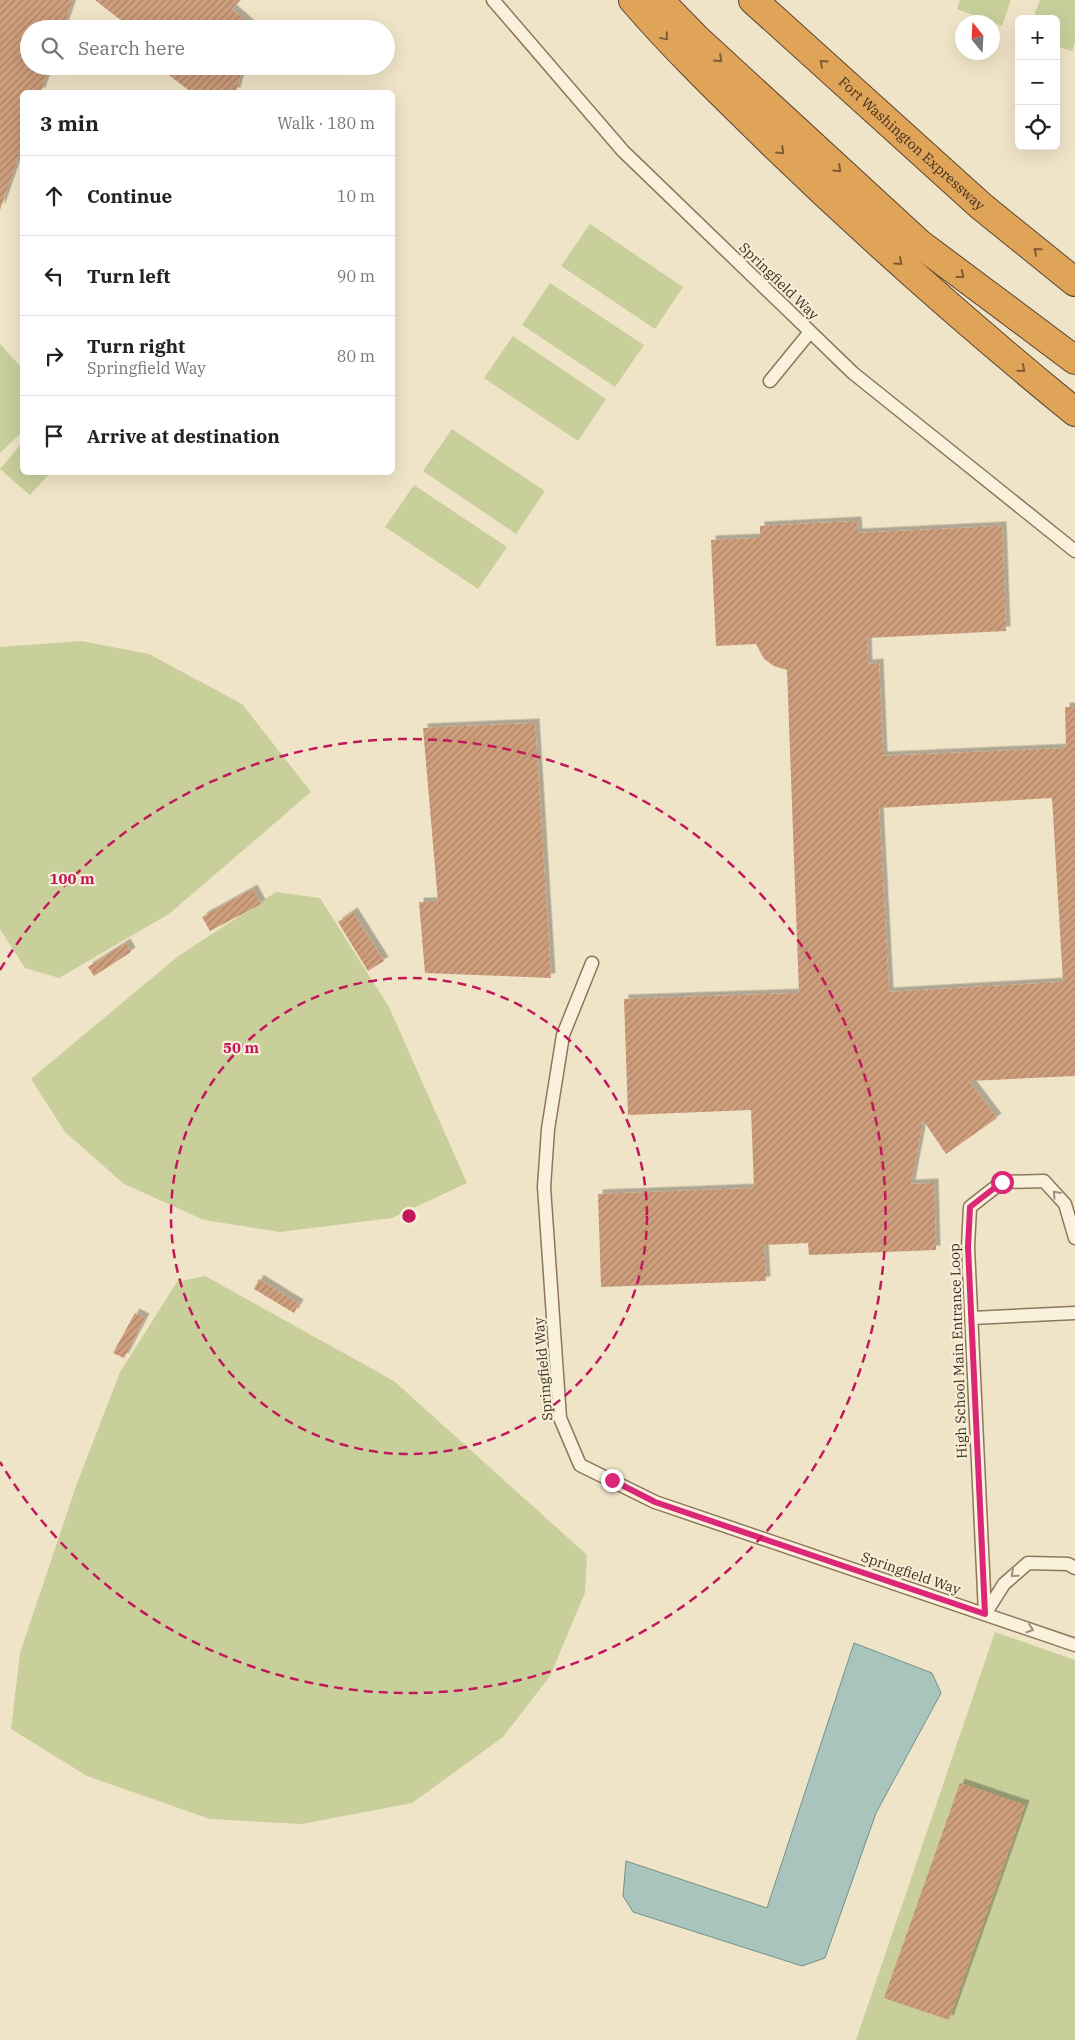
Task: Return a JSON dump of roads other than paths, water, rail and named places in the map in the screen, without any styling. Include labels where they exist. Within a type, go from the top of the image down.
[{"type":"highway","points":[[633,0],[671,45],[848,217],[992,344],[1075,412]]},
{"type":"highway","points":[[659,0],[696,38],[920,244],[1075,360]]},
{"type":"highway","name":"Fort Washington Expressway","points":[[753,0],[981,206],[1075,282]]},
{"type":"lane","name":"Springfield Way","points":[[493,0],[623,152],[853,373],[1075,551]]},
{"type":"lane","points":[[770,381],[810,332]]},
{"type":"lane","name":"Springfield Way","points":[[592,963],[563,1035],[548,1129],[544,1187],[560,1418],[580,1465],[655,1502],[1075,1644]]},
{"type":"lane","name":"High School Main Entrance Loop","points":[[985,1614],[968,1247],[970,1207],[1002,1182],[1044,1181],[1065,1204],[1075,1238]]},
{"type":"lane","points":[[972,1318],[1075,1313]]},
{"type":"lane","points":[[985,1614],[1004,1584],[1028,1563],[1068,1564],[1075,1568]]},
{"type":"water","points":[[854,1643],[932,1673],[941,1693],[876,1813],[825,1958],[802,1966],[633,1912],[623,1896],[626,1861],[767,1908]]}]
